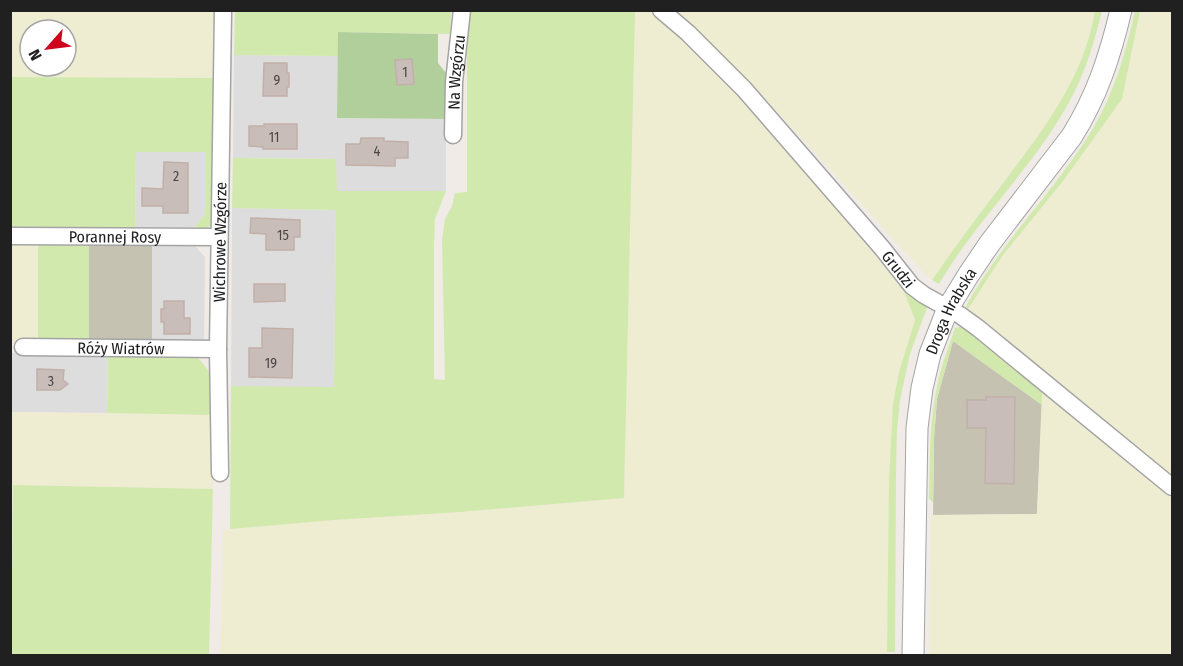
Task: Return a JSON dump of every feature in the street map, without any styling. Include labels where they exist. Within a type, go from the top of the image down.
[{"type":"street","name":"Wichrowe Wzgórze","points":[[220,472],[218,349],[223,10]]},
{"type":"street","name":"Na Wzgórzu","points":[[453,135],[454,82],[462,10]]},
{"type":"street","name":"Grudzi","points":[[661,10],[688,33],[744,89],[882,248],[912,286],[978,328],[1173,487]]},
{"type":"street","name":"Droga Hrabska","points":[[913,656],[917,428],[919,406],[930,354],[948,308],[969,274],[990,243],[1052,164],[1083,118],[1113,46],[1120,10]]},
{"type":"street","name":"Porannej Rosy","points":[[10,236],[219,237]]},
{"type":"street","name":"Róży Wiatrów","points":[[23,347],[218,349]]},
{"type":"shaded area","points":[[234,55],[338,56],[337,118],[446,119],[446,191],[336,191],[336,159],[233,158]]},
{"type":"shaded area","points":[[136,152],[205,152],[205,215],[194,227],[135,227]]},
{"type":"shaded area","points":[[232,208],[336,210],[334,388],[231,386]]},
{"type":"shaded area","points":[[152,245],[152,343],[89,343],[89,246]]},
{"type":"shaded area","points":[[194,245],[205,257],[204,343],[152,343],[152,246]]},
{"type":"shaded area","points":[[953,341],[1042,405],[1037,514],[933,515],[937,399]]},
{"type":"shaded area","points":[[12,353],[108,354],[107,413],[12,412]]},
{"type":"green space","points":[[11,11],[219,11],[218,78],[78,77],[78,18],[18,18],[18,77],[11,77]]},
{"type":"green space","points":[[235,11],[451,11],[450,34],[338,32],[338,56],[234,55]]},
{"type":"green space","points":[[467,11],[635,11],[624,498],[230,529],[231,386],[334,387],[336,210],[232,208],[233,158],[336,159],[337,191],[446,191],[435,219],[434,245],[434,379],[445,380],[442,240],[445,219],[452,206],[455,193],[467,192]]},
{"type":"green space","points":[[635,11],[651,11],[687,40],[780,140],[904,291],[915,320],[899,372],[893,403],[889,480],[887,655],[220,656],[223,530],[624,498]]},
{"type":"green space","points":[[671,11],[1095,11],[1087,43],[1074,78],[1055,113],[932,280],[763,96],[690,26]]},
{"type":"green space","points":[[1095,11],[1102,11],[1090,53],[1079,83],[1051,133],[963,247],[939,284],[932,280],[1031,146],[1059,104],[1081,60]]},
{"type":"green space","points":[[1135,11],[1140,11],[1122,99],[1063,181],[1003,255],[968,309],[966,306],[980,282],[1094,127],[1119,70]]},
{"type":"green space","points":[[1140,11],[1172,11],[1172,475],[1108,426],[968,309],[1003,255],[1063,181],[1122,99]]},
{"type":"green space","points":[[338,32],[438,34],[438,63],[446,73],[446,119],[337,118]]},
{"type":"green space","points":[[11,77],[218,78],[214,223],[206,229],[194,227],[205,215],[205,152],[136,152],[135,227],[11,227]]},
{"type":"green space","points":[[11,244],[38,245],[38,341],[11,341]]},
{"type":"green space","points":[[38,245],[89,246],[89,343],[38,341]]},
{"type":"green space","points":[[904,291],[928,305],[910,354],[900,400],[896,475],[895,652],[887,652],[889,480],[893,403],[899,372],[915,320]]},
{"type":"green space","points":[[959,327],[989,344],[1042,392],[1042,405],[953,341],[937,399],[933,502],[929,499],[931,425],[935,396],[948,348],[955,328]]},
{"type":"green space","points":[[108,354],[196,355],[214,378],[214,415],[107,413]]},
{"type":"green space","points":[[1042,392],[1172,496],[1172,655],[929,656],[931,515],[1037,514]]},
{"type":"green space","points":[[11,412],[214,415],[213,489],[13,485],[11,580]]},
{"type":"green space","points":[[13,485],[213,489],[209,655],[11,655]]},
{"type":"building","points":[[412,59],[414,84],[397,85],[395,60]]},
{"type":"building","points":[[264,63],[287,63],[289,87],[287,87],[287,96],[263,96]]},
{"type":"building","points":[[264,124],[297,124],[297,149],[263,149],[263,147],[249,146],[249,126],[264,126]]},
{"type":"building","points":[[361,138],[384,138],[384,141],[408,142],[408,158],[395,158],[395,166],[346,165],[346,144],[360,144]]},
{"type":"building","points":[[164,162],[188,163],[188,213],[163,213],[163,206],[142,206],[142,188],[163,189]]},
{"type":"building","points":[[251,218],[300,220],[300,237],[294,237],[294,250],[266,250],[266,234],[250,233]]},
{"type":"building","points":[[254,284],[285,284],[285,301],[254,302]]},
{"type":"building","points":[[164,301],[184,301],[184,318],[190,318],[190,334],[164,334],[161,309],[164,309]]},
{"type":"building","points":[[262,328],[293,329],[292,378],[249,377],[249,348],[262,348]]},
{"type":"building","points":[[37,369],[64,370],[63,380],[68,384],[60,390],[37,390]]},
{"type":"building","points":[[986,397],[1015,397],[1014,484],[985,483],[986,428],[967,428],[967,400],[986,400]]}]
